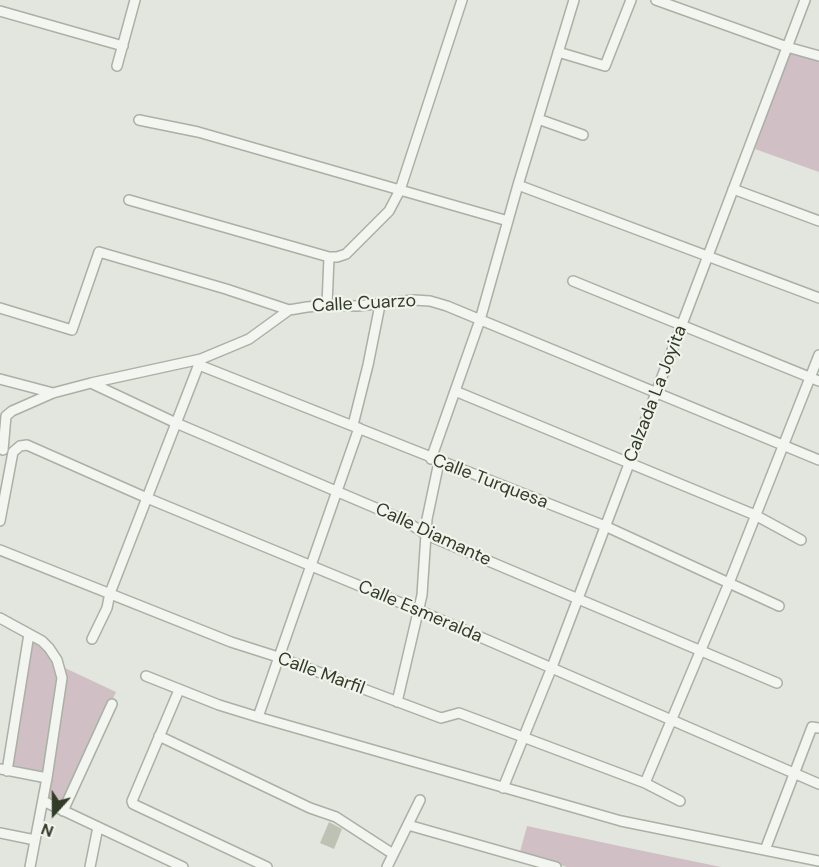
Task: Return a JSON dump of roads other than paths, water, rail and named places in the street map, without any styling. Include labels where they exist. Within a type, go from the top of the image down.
[{"type":"street","points":[[117,66],[135,0]]},
{"type":"street","points":[[129,200],[329,256],[337,257],[351,250],[389,211],[400,190],[462,0]]},
{"type":"street","points":[[397,702],[424,576],[429,503],[436,460],[455,391],[480,320],[574,0]]},
{"type":"street","points":[[558,52],[605,66],[631,0]]},
{"type":"street","points":[[656,0],[787,47],[819,56]]},
{"type":"street","name":"Calzada La Joyita","points":[[503,788],[552,667],[805,0]]},
{"type":"street","points":[[0,11],[123,46]]},
{"type":"street","points":[[538,119],[583,135]]},
{"type":"street","points":[[139,120],[198,132],[508,221]]},
{"type":"street","points":[[518,185],[819,298]]},
{"type":"street","points":[[733,189],[819,220]]},
{"type":"street","points":[[0,308],[72,330],[99,252],[194,279],[289,310]]},
{"type":"street","points":[[327,305],[329,256]]},
{"type":"street","points":[[573,280],[814,379]]},
{"type":"street","name":"Calle Cuarzo","points":[[1,449],[6,416],[12,411],[53,393],[91,383],[200,362],[249,339],[289,310],[327,305],[357,306],[395,301],[430,301],[447,306],[819,460]]},
{"type":"street","points":[[258,717],[309,566],[338,492],[356,427],[380,304]]},
{"type":"street","points":[[645,783],[783,447],[814,379],[819,354]]},
{"type":"street","points":[[92,639],[107,608],[110,593],[200,362]]},
{"type":"street","name":"Calle Turquesa","points":[[200,362],[436,460],[605,526],[779,606]]},
{"type":"street","points":[[0,379],[53,393]]},
{"type":"street","name":"Calle Diamante","points":[[91,383],[176,423],[404,520],[427,535],[777,683]]},
{"type":"street","points":[[455,391],[755,515],[801,540]]},
{"type":"street","name":"Calle Esmeralda","points":[[1,449],[17,449],[27,445],[147,498],[552,667],[819,783]]},
{"type":"street","points":[[0,521],[17,449]]},
{"type":"street","name":"Calle Marfil","points":[[0,550],[231,642],[278,657],[441,718],[459,713],[645,783],[680,801]]},
{"type":"street","points":[[0,618],[50,648],[57,660],[62,678],[47,778],[30,867]]},
{"type":"street","points":[[29,634],[4,770],[47,778]]},
{"type":"street","points":[[146,676],[179,690],[258,717],[621,821],[819,861]]},
{"type":"street","points":[[179,690],[132,801],[133,804],[267,867]]},
{"type":"street","points":[[63,811],[112,704]]},
{"type":"street","points":[[765,850],[793,773],[813,727],[819,728]]},
{"type":"street","points":[[159,736],[310,808],[336,817],[393,854]]},
{"type":"street","points":[[387,867],[420,800]]},
{"type":"street","points":[[43,801],[183,867]]},
{"type":"street","points":[[408,825],[556,867]]},
{"type":"street","points":[[90,867],[98,827]]},
{"type":"street","points":[[0,833],[35,840]]}]
